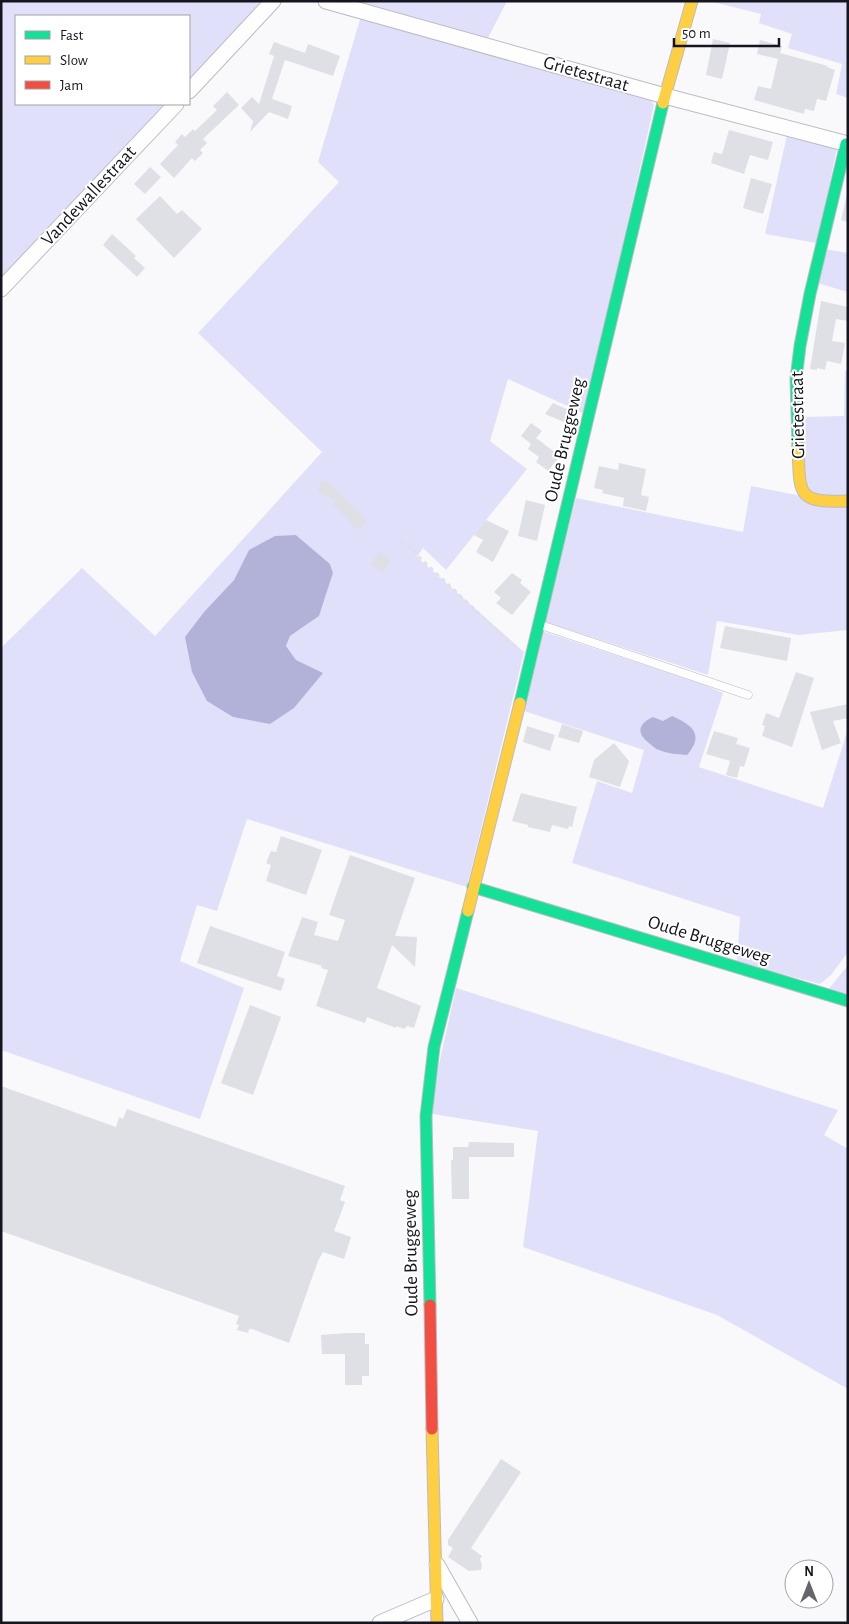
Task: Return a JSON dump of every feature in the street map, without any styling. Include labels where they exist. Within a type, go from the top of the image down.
[{"type":"street","points":[[190,90],[273,1]]},
{"type":"street","name":"Grietestraat","points":[[326,1],[665,96],[847,144],[809,303],[796,365],[796,379],[799,476],[803,493],[810,499],[822,502],[848,501]]},
{"type":"street","name":"Oude Bruggeweg","points":[[437,1623],[426,1116],[434,1047],[539,625],[665,96],[692,1]]},
{"type":"street","name":"Vandewallestraat","points":[[1,289],[175,105]]},
{"type":"street","name":"Oude Bruggeweg","points":[[473,887],[848,1001]]},
{"type":"street","points":[[436,1563],[470,1623]]},
{"type":"street","points":[[380,1623],[436,1599]]},
{"type":"lane","points":[[539,625],[748,695]]},
{"type":"path","points":[[401,540],[530,661]]},
{"type":"shaded area","points":[[1,1],[262,1],[190,78],[190,15],[15,15],[15,105],[165,105],[1,279]]},
{"type":"shaded area","points":[[351,1],[507,1],[487,40]]},
{"type":"shaded area","points":[[709,1],[848,1],[848,98],[836,94],[842,64],[788,48],[792,34],[759,23],[761,14]]},
{"type":"shaded area","points":[[361,16],[649,96],[654,105],[585,414],[508,379],[490,441],[527,469],[446,570],[423,548],[417,557],[524,652],[467,887],[247,819],[217,911],[197,905],[180,961],[244,988],[200,1119],[1,1050],[1,648],[82,568],[155,636],[322,452],[198,333],[339,182],[318,162]],"holes":[[[296,535],[330,564],[333,573],[319,616],[290,636],[286,646],[296,660],[204,613],[234,580],[249,551]]]},
{"type":"shaded area","points":[[787,135],[837,148],[817,243],[765,234]]},
{"type":"shaded area","points":[[824,249],[848,253],[848,292],[817,283]]},
{"type":"shaded area","points":[[845,371],[848,371],[848,630],[799,635],[717,621],[708,675],[545,622],[576,498],[743,532],[751,486],[802,496],[802,417],[844,416]]},
{"type":"shaded area","points":[[296,535],[330,564],[333,573],[319,616],[290,636],[286,646],[296,660],[323,673],[294,708],[270,724],[233,717],[207,701],[192,672],[185,637],[204,612],[234,580],[249,550],[275,536]]},
{"type":"shaded area","points":[[542,631],[705,685],[723,693],[699,767],[823,808],[848,729],[848,952],[831,975],[820,984],[737,962],[740,917],[572,863],[597,781],[632,793],[644,750],[524,711]]},
{"type":"shaded area","points":[[672,716],[685,723],[694,731],[695,741],[687,755],[658,750],[642,736],[640,729],[648,720],[653,717],[663,721]]},
{"type":"shaded area","points":[[848,965],[848,996],[828,990]]},
{"type":"shaded area","points":[[456,988],[838,1110],[824,1135],[848,1149],[848,1389],[717,1315],[523,1247],[538,1131],[433,1114],[435,1082]]},
{"type":"building","points":[[713,39],[730,43],[722,79],[706,75]]},
{"type":"building","points":[[760,40],[782,46],[780,53],[828,66],[835,70],[826,101],[817,99],[814,111],[805,109],[804,114],[754,100],[758,86],[771,89],[778,59],[757,54]]},
{"type":"building","points":[[274,42],[305,53],[308,44],[340,56],[333,76],[285,60],[272,99],[292,106],[288,119],[269,112],[250,132],[253,121],[241,108],[252,97],[259,104],[274,56],[269,54]]},
{"type":"building","points":[[227,92],[239,105],[203,139],[207,143],[200,150],[203,153],[195,161],[192,158],[174,178],[160,164],[178,145],[175,142],[182,134],[185,137],[193,129],[195,131],[217,110],[213,106]]},
{"type":"building","points":[[729,130],[773,142],[768,160],[750,155],[744,174],[711,163],[714,152],[722,154]]},
{"type":"building","points":[[150,167],[161,177],[145,194],[134,184]]},
{"type":"building","points":[[751,178],[772,184],[763,214],[743,208]]},
{"type":"building","points":[[848,190],[848,222],[841,220]]},
{"type":"building","points":[[160,196],[177,214],[182,210],[202,229],[174,258],[136,219]]},
{"type":"building","points":[[112,234],[136,256],[134,258],[145,268],[137,277],[103,245]]},
{"type":"building","points":[[821,301],[848,307],[848,321],[836,319],[832,341],[845,343],[841,364],[827,361],[825,370],[817,368],[817,370],[810,369]]},
{"type":"building","points":[[553,403],[576,413],[573,426],[545,414]]},
{"type":"building","points":[[531,423],[542,431],[536,438],[560,456],[548,471],[536,462],[539,457],[528,449],[531,444],[521,436]]},
{"type":"building","points":[[619,463],[646,469],[641,495],[649,497],[646,511],[623,506],[624,498],[602,493],[603,490],[594,488],[599,466],[618,470]]},
{"type":"building","points":[[323,480],[334,485],[333,488],[357,509],[367,522],[356,530],[347,518],[333,505],[336,501],[317,492]]},
{"type":"building","points":[[526,500],[545,505],[537,541],[518,536]]},
{"type":"building","points":[[486,520],[509,531],[493,562],[476,552],[483,540],[474,535]]},
{"type":"building","points":[[379,551],[391,561],[382,573],[370,564]]},
{"type":"building","points":[[512,573],[522,580],[520,583],[531,592],[512,615],[496,603],[501,598],[494,592]]},
{"type":"building","points":[[725,626],[791,638],[787,661],[720,648]]},
{"type":"building","points":[[796,672],[814,678],[792,747],[762,736],[765,726],[762,725],[766,713],[779,718]]},
{"type":"building","points":[[848,704],[848,718],[833,721],[841,743],[822,750],[810,712]]},
{"type":"building","points":[[562,724],[583,731],[579,743],[558,737]]},
{"type":"building","points":[[527,726],[555,735],[550,751],[523,742]]},
{"type":"building","points":[[714,731],[738,738],[736,744],[750,748],[744,767],[740,766],[737,778],[726,775],[730,761],[706,754]]},
{"type":"building","points":[[614,743],[629,761],[620,787],[589,777],[594,760]]},
{"type":"building","points":[[521,793],[577,807],[572,827],[569,826],[568,829],[552,825],[550,832],[512,821]]},
{"type":"building","points":[[281,836],[322,850],[306,895],[266,881],[271,865],[266,863],[271,851],[276,852]]},
{"type":"building","points":[[350,855],[415,878],[395,936],[417,937],[415,967],[392,945],[377,988],[421,1006],[414,1028],[407,1026],[404,1029],[396,1026],[396,1028],[367,1017],[365,1023],[316,1006],[328,970],[321,968],[322,966],[288,956],[302,917],[318,922],[314,935],[338,941],[345,920],[329,915]]},
{"type":"building","points":[[210,926],[285,952],[277,976],[285,979],[281,991],[197,963]]},
{"type":"building","points":[[250,1005],[281,1017],[253,1095],[221,1083]]},
{"type":"building","points":[[1,1086],[116,1127],[119,1117],[123,1119],[127,1109],[345,1186],[340,1200],[345,1202],[334,1231],[351,1237],[344,1259],[323,1252],[318,1261],[289,1343],[252,1329],[249,1329],[248,1333],[237,1330],[239,1325],[236,1324],[239,1316],[1,1231]]},
{"type":"building","points":[[469,1142],[514,1143],[514,1157],[469,1157],[469,1199],[452,1199],[451,1160],[453,1160],[453,1147],[468,1147]]},
{"type":"building","points":[[365,1333],[365,1344],[369,1344],[369,1376],[362,1376],[362,1385],[345,1385],[345,1354],[322,1354],[321,1335]]},
{"type":"building","points":[[501,1459],[521,1472],[471,1548],[482,1556],[480,1559],[481,1570],[469,1571],[448,1557],[453,1548],[448,1545],[448,1540]]},
{"type":"traffic: fast","points":[[520,703],[663,103]]},
{"type":"traffic: fast","points":[[798,447],[796,379],[800,346],[810,294],[846,144]]},
{"type":"traffic: fast","points":[[473,887],[848,1001]]},
{"type":"traffic: fast","points":[[430,1305],[426,1116],[434,1047],[468,911]]},
{"type":"traffic: slow","points":[[663,103],[692,1]]},
{"type":"traffic: slow","points":[[798,447],[799,476],[804,493],[819,500],[848,501]]},
{"type":"traffic: slow","points":[[468,911],[520,703]]},
{"type":"traffic: slow","points":[[432,1429],[437,1623]]},
{"type":"traffic: jam","points":[[430,1305],[432,1429]]}]
